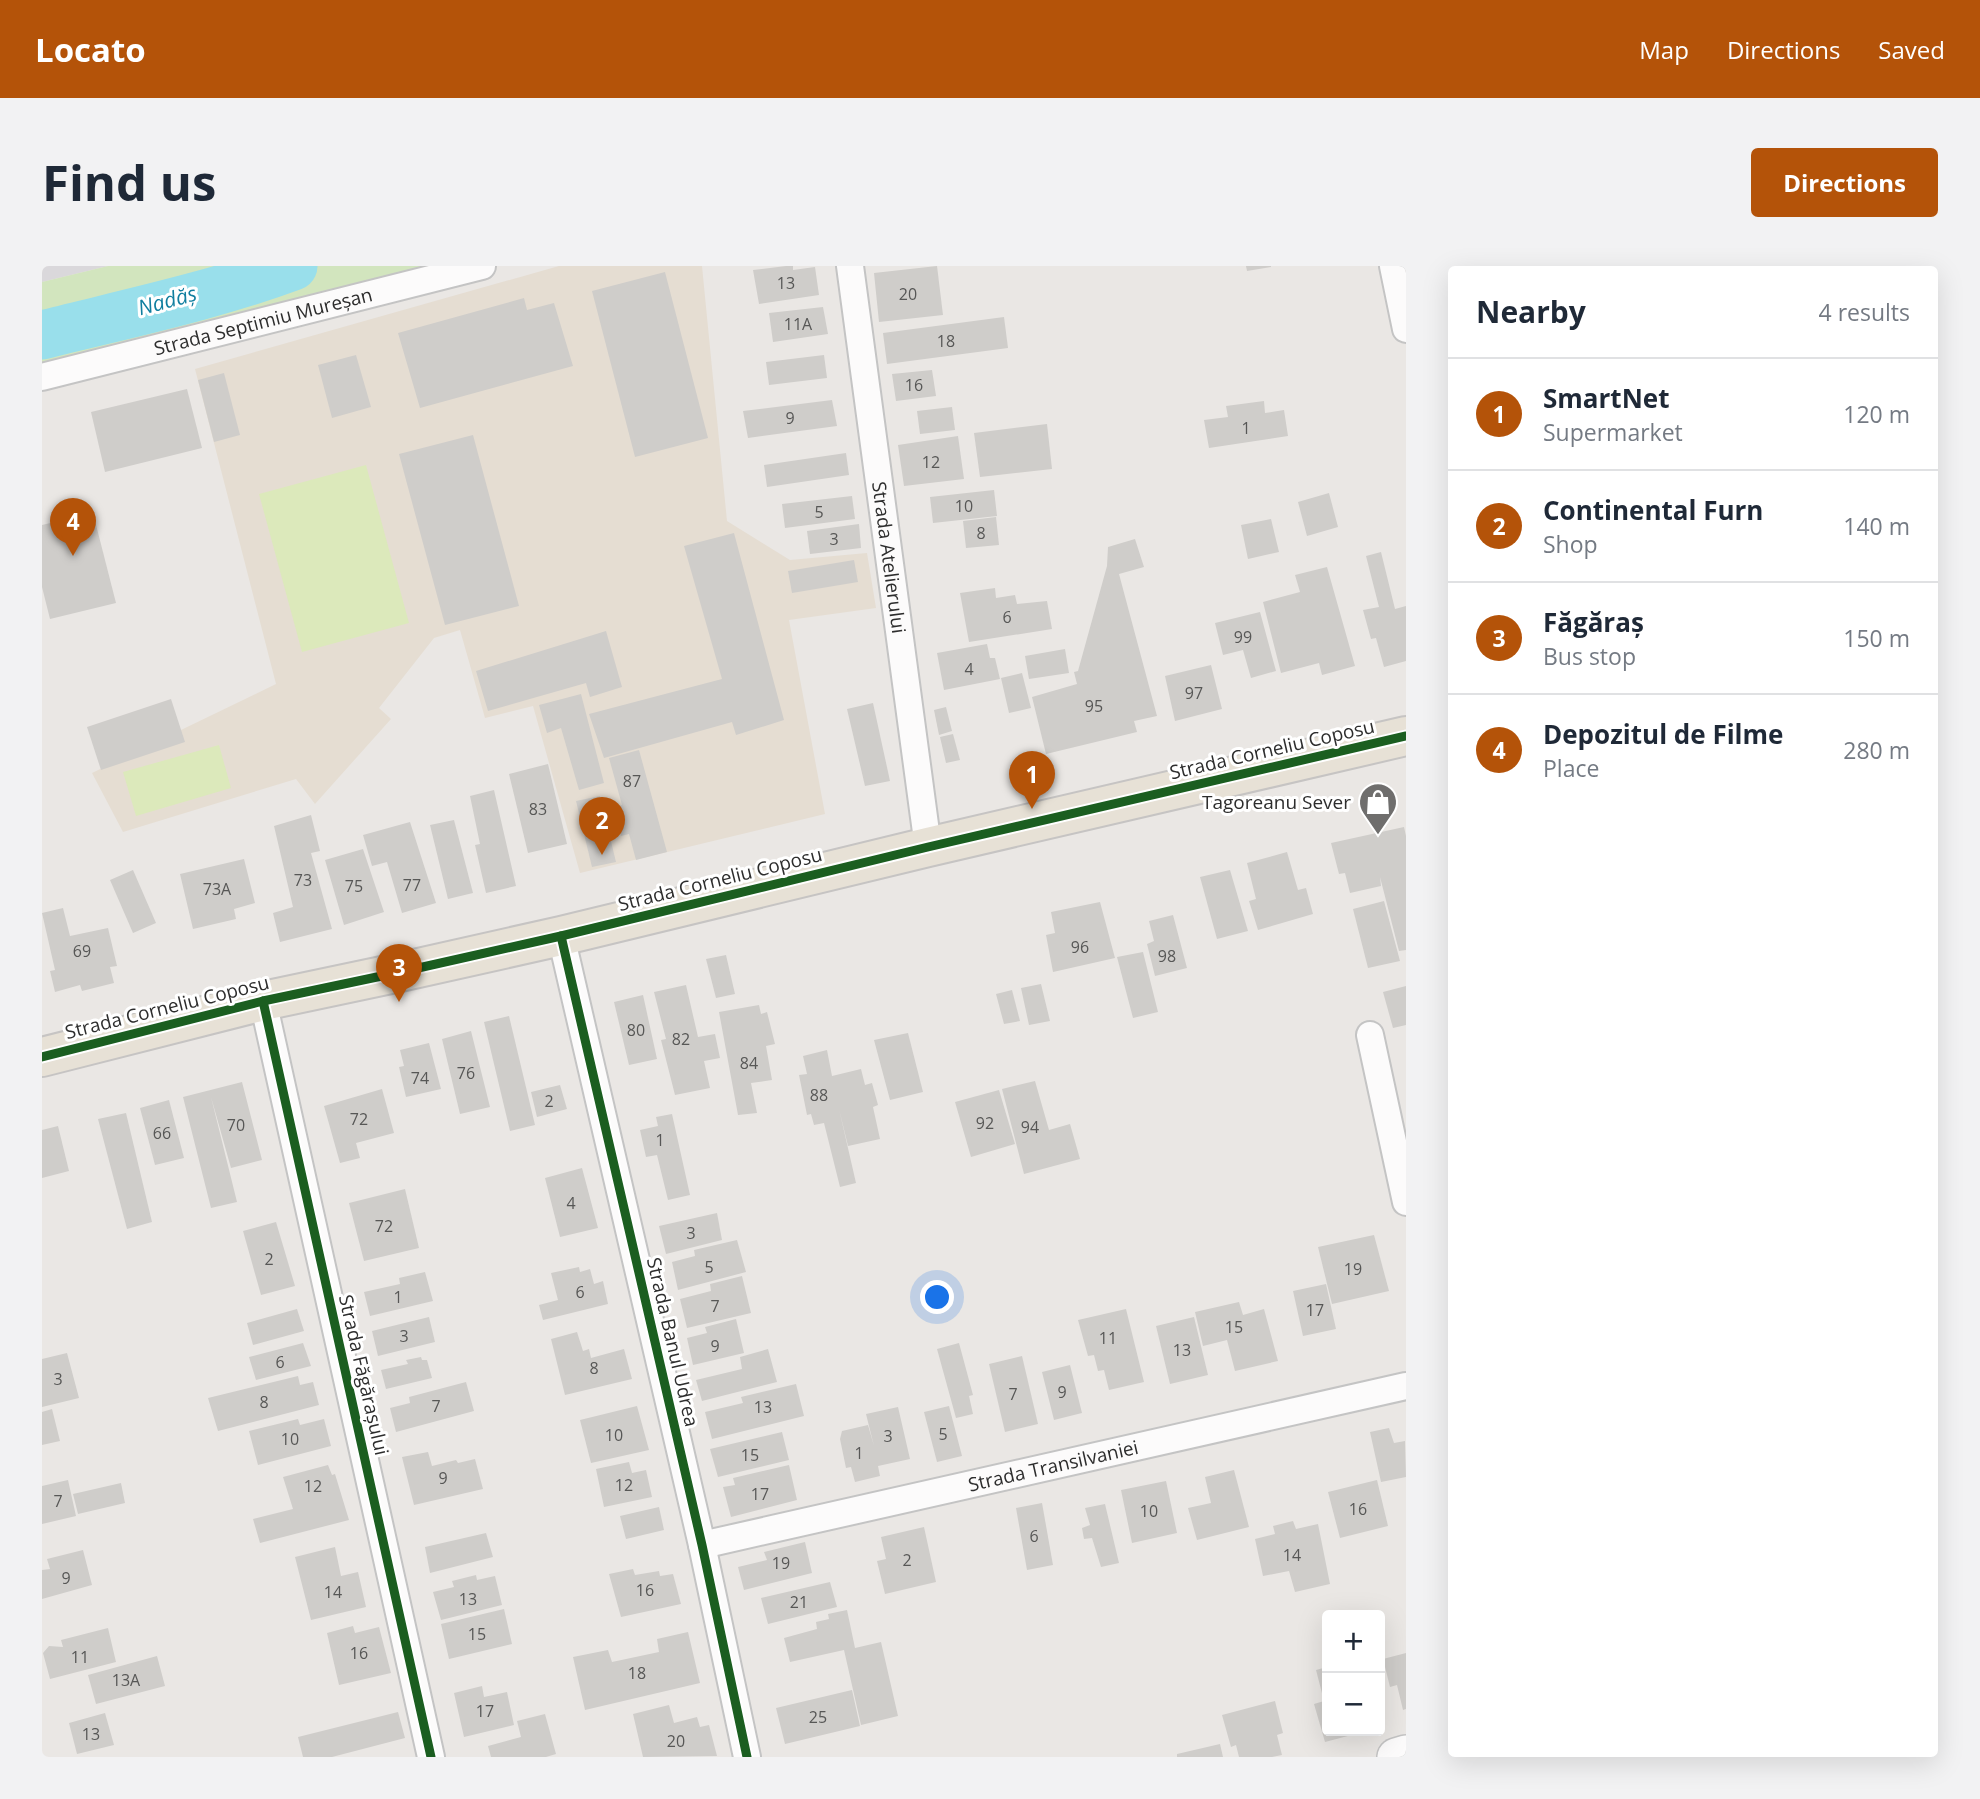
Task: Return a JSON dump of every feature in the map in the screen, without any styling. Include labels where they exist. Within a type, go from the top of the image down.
[{"type":"main road","name":"Strada Corneliu Coposu","points":[[42,1057],[263,1000],[396,974],[561,936],[1406,736]]},
{"type":"street","name":"Strada Septimiu Mureșan","points":[[42,377],[482,266]]},
{"type":"street","name":"Strada Atelierului","points":[[850,266],[928,847]]},
{"type":"street","points":[[1392,266],[1406,329]]},
{"type":"street","name":"Strada Banul Udrea","points":[[561,936],[702,1545],[747,1757]]},
{"type":"street","name":"Strada Făgărașului","points":[[263,1000],[431,1757]]},
{"type":"street","points":[[1370,1035],[1406,1202]]},
{"type":"street","name":"Strada Transilvaniei","points":[[702,1545],[1406,1387]]},
{"type":"street","points":[[1396,1757],[1406,1754]]},
{"type":"shaded area","points":[[42,266],[108,266],[42,282]]},
{"type":"shaded area","points":[[559,266],[702,266],[727,521],[790,560],[867,553],[876,608],[789,620],[825,814],[580,873],[533,706],[485,718],[460,630],[434,638],[379,708],[391,719],[315,804],[296,779],[123,832],[92,773],[276,684],[195,369]]},
{"type":"green space","points":[[108,266],[448,266],[42,365],[42,282]]},
{"type":"green space","points":[[366,465],[409,623],[302,652],[259,494]]},
{"type":"green space","points":[[219,745],[231,788],[136,816],[123,772]]},
{"type":"building","points":[[793,266],[793,270],[815,267],[819,295],[759,304],[753,270]]},
{"type":"building","points":[[937,266],[943,315],[879,322],[874,273]]},
{"type":"building","points":[[1246,266],[1271,266],[1271,267],[1247,271]]},
{"type":"building","points":[[665,272],[708,438],[635,457],[592,291]]},
{"type":"building","points":[[524,298],[527,310],[554,303],[573,366],[420,408],[398,333]]},
{"type":"building","points":[[823,307],[828,334],[773,342],[769,313]]},
{"type":"building","points":[[1004,317],[1008,348],[887,364],[883,333]]},
{"type":"building","points":[[356,355],[371,407],[332,418],[318,365]]},
{"type":"building","points":[[824,355],[827,378],[769,385],[766,362]]},
{"type":"building","points":[[932,370],[936,396],[896,401],[892,374]]},
{"type":"building","points":[[224,373],[240,435],[214,442],[198,380]]},
{"type":"building","points":[[187,389],[202,448],[105,472],[91,412]]},
{"type":"building","points":[[832,400],[837,426],[748,438],[743,411]]},
{"type":"building","points":[[1264,401],[1265,413],[1284,410],[1288,436],[1209,448],[1204,420],[1228,417],[1226,406]]},
{"type":"building","points":[[952,407],[955,430],[920,434],[917,411]]},
{"type":"building","points":[[1047,424],[1052,469],[980,477],[974,433]]},
{"type":"building","points":[[473,435],[519,606],[445,625],[399,454]]},
{"type":"building","points":[[958,436],[964,479],[904,486],[898,445]]},
{"type":"building","points":[[846,453],[849,475],[767,487],[764,465]]},
{"type":"building","points":[[994,490],[997,516],[933,523],[930,497]]},
{"type":"building","points":[[1329,493],[1338,527],[1307,536],[1298,502]]},
{"type":"building","points":[[852,496],[855,519],[785,528],[782,504]]},
{"type":"building","points":[[93,513],[116,603],[50,619],[42,587],[42,525]]},
{"type":"building","points":[[996,517],[999,545],[966,548],[963,521]]},
{"type":"building","points":[[1271,519],[1279,552],[1248,559],[1241,525]]},
{"type":"building","points":[[859,524],[861,548],[810,554],[807,531]]},
{"type":"building","points":[[734,533],[784,720],[736,735],[732,722],[604,758],[589,714],[722,679],[684,546]]},
{"type":"building","points":[[1135,539],[1144,567],[1119,574],[1157,716],[1134,721],[1137,732],[1046,754],[1032,697],[1077,684],[1074,672],[1078,671],[1107,566],[1108,547]]},
{"type":"building","points":[[1381,552],[1395,609],[1406,606],[1406,661],[1384,667],[1376,638],[1371,639],[1363,610],[1379,607],[1366,556]]},
{"type":"building","points":[[854,560],[858,582],[792,593],[788,571]]},
{"type":"building","points":[[1327,567],[1355,666],[1322,675],[1319,663],[1281,673],[1263,602],[1300,592],[1295,575]]},
{"type":"building","points":[[995,588],[996,598],[1015,595],[1017,604],[1047,601],[1052,629],[969,642],[960,593]]},
{"type":"building","points":[[1260,612],[1276,671],[1251,678],[1243,650],[1223,655],[1215,623]]},
{"type":"building","points":[[606,631],[622,687],[590,697],[586,683],[488,711],[476,671]]},
{"type":"building","points":[[987,644],[990,658],[995,658],[1000,679],[944,690],[937,653]]},
{"type":"building","points":[[1065,649],[1069,673],[1029,679],[1025,656]]},
{"type":"building","points":[[1211,665],[1222,709],[1175,721],[1165,676]]},
{"type":"building","points":[[1022,673],[1031,708],[1009,713],[1001,678]]},
{"type":"building","points":[[581,694],[604,783],[579,790],[561,728],[547,733],[539,705]]},
{"type":"building","points":[[171,699],[185,742],[101,770],[87,727]]},
{"type":"building","points":[[873,703],[890,781],[865,786],[847,709]]},
{"type":"building","points":[[946,707],[952,731],[939,735],[934,710]]},
{"type":"building","points":[[953,734],[960,760],[946,763],[940,737]]},
{"type":"building","points":[[639,750],[667,852],[636,860],[629,834],[621,836],[612,808],[622,805],[609,758]]},
{"type":"building","points":[[548,764],[567,844],[528,853],[509,774]]},
{"type":"building","points":[[494,790],[516,886],[486,893],[475,845],[480,844],[470,796]]},
{"type":"building","points":[[600,796],[616,862],[592,867],[576,801]]},
{"type":"building","points":[[311,815],[320,851],[311,853],[332,929],[280,942],[273,913],[293,907],[274,826]]},
{"type":"building","points":[[454,820],[473,893],[448,899],[430,825]]},
{"type":"building","points":[[410,822],[436,903],[402,913],[387,862],[372,866],[363,835]]},
{"type":"building","points":[[1404,827],[1406,950],[1399,951],[1380,877],[1381,886],[1350,893],[1345,873],[1339,874],[1331,843]]},
{"type":"building","points":[[363,849],[384,912],[344,925],[325,860]]},
{"type":"building","points":[[1287,852],[1298,890],[1306,888],[1313,914],[1258,930],[1249,901],[1256,899],[1247,863]]},
{"type":"building","points":[[244,859],[255,903],[234,909],[236,919],[193,929],[180,874]]},
{"type":"building","points":[[133,870],[156,923],[133,933],[110,880]]},
{"type":"building","points":[[1230,870],[1248,931],[1217,939],[1200,877]]},
{"type":"building","points":[[1384,901],[1400,961],[1368,968],[1353,909]]},
{"type":"building","points":[[1100,902],[1115,958],[1053,972],[1046,935],[1055,933],[1051,912]]},
{"type":"building","points":[[63,908],[70,936],[108,928],[117,966],[110,967],[114,983],[82,991],[80,985],[55,992],[50,971],[55,970],[42,913]]},
{"type":"building","points":[[1173,915],[1187,968],[1155,976],[1147,944],[1154,941],[1149,921]]},
{"type":"building","points":[[1143,952],[1158,1012],[1133,1018],[1117,957]]},
{"type":"building","points":[[726,955],[735,994],[716,998],[706,959]]},
{"type":"building","points":[[1041,984],[1050,1021],[1029,1025],[1021,988]]},
{"type":"building","points":[[686,985],[698,1037],[715,1034],[720,1058],[704,1061],[710,1088],[675,1095],[661,1040],[666,1039],[654,992]]},
{"type":"building","points":[[1406,986],[1406,1025],[1393,1028],[1383,992]]},
{"type":"building","points":[[1012,990],[1020,1021],[1004,1024],[996,994]]},
{"type":"building","points":[[643,995],[657,1059],[629,1065],[614,1002]]},
{"type":"building","points":[[759,1005],[761,1014],[767,1012],[775,1044],[766,1046],[772,1080],[751,1083],[757,1113],[738,1115],[719,1012]]},
{"type":"building","points":[[509,1016],[535,1125],[510,1131],[484,1022]]},
{"type":"building","points":[[471,1031],[490,1107],[460,1114],[442,1039]]},
{"type":"building","points":[[908,1033],[923,1092],[890,1100],[874,1040]]},
{"type":"building","points":[[429,1043],[441,1089],[406,1097],[399,1067],[404,1066],[400,1050]]},
{"type":"building","points":[[827,1050],[832,1076],[861,1069],[865,1085],[872,1083],[878,1105],[873,1107],[880,1139],[848,1146],[839,1109],[856,1183],[840,1187],[824,1123],[814,1125],[811,1114],[807,1115],[799,1075],[807,1074],[803,1056]]},
{"type":"building","points":[[1035,1081],[1049,1130],[1070,1124],[1080,1159],[1024,1174],[1002,1089]]},
{"type":"building","points":[[242,1082],[262,1160],[231,1168],[211,1097],[237,1202],[211,1208],[183,1097]]},
{"type":"building","points":[[560,1085],[567,1109],[537,1117],[531,1092]]},
{"type":"building","points":[[382,1089],[394,1133],[356,1143],[360,1158],[340,1163],[324,1106]]},
{"type":"building","points":[[999,1090],[1015,1144],[971,1157],[955,1102]]},
{"type":"building","points":[[169,1100],[184,1158],[155,1165],[140,1108]]},
{"type":"building","points":[[126,1113],[152,1222],[127,1229],[98,1119]]},
{"type":"building","points":[[672,1114],[690,1195],[668,1200],[657,1155],[646,1157],[640,1130],[658,1126],[656,1117]]},
{"type":"building","points":[[58,1126],[69,1171],[42,1178],[42,1130]]},
{"type":"building","points":[[582,1168],[598,1228],[560,1237],[545,1178]]},
{"type":"building","points":[[405,1189],[419,1248],[364,1261],[349,1203]]},
{"type":"building","points":[[717,1213],[722,1240],[666,1254],[659,1226]]},
{"type":"building","points":[[276,1222],[295,1286],[261,1295],[243,1231]]},
{"type":"building","points":[[1374,1235],[1389,1291],[1332,1304],[1318,1247]]},
{"type":"building","points":[[737,1240],[746,1272],[678,1290],[672,1262],[695,1256],[694,1250]]},
{"type":"building","points":[[579,1267],[580,1272],[590,1269],[594,1284],[603,1281],[608,1304],[543,1320],[539,1305],[558,1300],[551,1273]]},
{"type":"building","points":[[425,1272],[433,1301],[370,1316],[364,1292],[400,1284],[399,1278]]},
{"type":"building","points":[[742,1276],[751,1313],[687,1328],[680,1299],[711,1291],[710,1284]]},
{"type":"building","points":[[1326,1284],[1336,1329],[1303,1336],[1293,1291]]},
{"type":"building","points":[[1239,1302],[1243,1315],[1264,1309],[1278,1361],[1235,1371],[1227,1340],[1203,1346],[1195,1312]]},
{"type":"building","points":[[297,1309],[304,1331],[253,1345],[247,1323]]},
{"type":"building","points":[[1126,1309],[1144,1382],[1109,1390],[1104,1370],[1098,1371],[1094,1355],[1088,1356],[1078,1320]]},
{"type":"building","points":[[429,1317],[435,1342],[378,1356],[372,1331]]},
{"type":"building","points":[[1194,1317],[1208,1375],[1170,1384],[1156,1326]]},
{"type":"building","points":[[736,1319],[744,1353],[693,1365],[687,1338],[707,1333],[705,1327]]},
{"type":"building","points":[[577,1332],[583,1351],[589,1349],[591,1358],[624,1349],[632,1379],[565,1395],[551,1339]]},
{"type":"building","points":[[303,1343],[311,1366],[256,1380],[249,1357]]},
{"type":"building","points":[[959,1343],[973,1395],[969,1396],[973,1414],[956,1418],[937,1349]]},
{"type":"building","points":[[768,1349],[777,1382],[702,1401],[696,1380],[742,1369],[740,1357]]},
{"type":"building","points":[[67,1353],[79,1398],[42,1407],[42,1359]]},
{"type":"building","points":[[1022,1356],[1038,1424],[1005,1432],[989,1364]]},
{"type":"building","points":[[421,1357],[422,1360],[427,1360],[432,1378],[386,1389],[381,1370],[408,1364],[406,1360]]},
{"type":"building","points":[[1070,1365],[1082,1413],[1054,1420],[1042,1372]]},
{"type":"building","points":[[298,1376],[300,1385],[313,1382],[319,1405],[218,1431],[208,1398]]},
{"type":"building","points":[[466,1382],[474,1411],[396,1432],[390,1408],[410,1403],[409,1397]]},
{"type":"building","points":[[796,1384],[804,1416],[712,1439],[705,1412],[743,1403],[741,1397]]},
{"type":"building","points":[[637,1406],[649,1450],[591,1463],[580,1420]]},
{"type":"building","points":[[949,1406],[962,1456],[937,1462],[924,1412]]},
{"type":"building","points":[[898,1407],[910,1459],[878,1466],[880,1476],[855,1482],[851,1467],[846,1468],[840,1439],[842,1431],[868,1425],[874,1446],[866,1414]]},
{"type":"building","points":[[52,1409],[60,1441],[42,1445],[42,1412]]},
{"type":"building","points":[[298,1419],[300,1425],[324,1419],[331,1446],[258,1465],[249,1431]]},
{"type":"building","points":[[1389,1428],[1394,1443],[1405,1441],[1406,1477],[1381,1482],[1370,1432]]},
{"type":"building","points":[[782,1432],[789,1460],[718,1477],[710,1449]]},
{"type":"building","points":[[428,1452],[432,1466],[475,1459],[483,1489],[414,1505],[402,1457]]},
{"type":"building","points":[[629,1462],[632,1473],[646,1470],[652,1497],[604,1507],[596,1469]]},
{"type":"building","points":[[328,1465],[332,1475],[335,1474],[349,1520],[260,1543],[253,1519],[293,1509],[283,1477]]},
{"type":"building","points":[[789,1465],[797,1500],[731,1517],[723,1487],[735,1485],[733,1478]]},
{"type":"building","points":[[1234,1470],[1249,1527],[1197,1540],[1188,1508],[1211,1503],[1205,1477]]},
{"type":"building","points":[[68,1480],[76,1516],[42,1524],[42,1486]]},
{"type":"building","points":[[1377,1480],[1388,1526],[1340,1538],[1328,1492]]},
{"type":"building","points":[[1166,1481],[1177,1533],[1132,1543],[1121,1490]]},
{"type":"building","points":[[121,1483],[125,1503],[78,1514],[73,1494]]},
{"type":"building","points":[[1042,1503],[1053,1565],[1027,1570],[1016,1508]]},
{"type":"building","points":[[1105,1504],[1119,1563],[1101,1567],[1092,1538],[1084,1539],[1082,1528],[1090,1525],[1085,1508]]},
{"type":"building","points":[[659,1507],[664,1530],[626,1539],[620,1516]]},
{"type":"building","points":[[1293,1521],[1296,1529],[1318,1524],[1330,1584],[1295,1592],[1289,1571],[1263,1576],[1255,1539],[1275,1534],[1273,1526]]},
{"type":"building","points":[[924,1527],[936,1582],[885,1594],[877,1561],[886,1559],[881,1537]]},
{"type":"building","points":[[486,1533],[493,1557],[430,1573],[425,1547]]},
{"type":"building","points":[[805,1542],[812,1573],[744,1590],[738,1567],[767,1560],[764,1552]]},
{"type":"building","points":[[335,1547],[341,1576],[358,1572],[366,1607],[311,1620],[295,1557]]},
{"type":"building","points":[[83,1550],[92,1585],[42,1599],[42,1570],[50,1569],[47,1559]]},
{"type":"building","points":[[633,1569],[635,1575],[659,1571],[660,1576],[673,1574],[681,1604],[621,1617],[609,1574]]},
{"type":"building","points":[[476,1575],[477,1580],[495,1576],[502,1605],[441,1620],[433,1592],[454,1587],[452,1581]]},
{"type":"building","points":[[830,1582],[837,1607],[768,1624],[761,1598]]},
{"type":"building","points":[[504,1609],[512,1644],[449,1659],[441,1624]]},
{"type":"building","points":[[847,1610],[855,1648],[881,1642],[898,1716],[861,1725],[844,1650],[790,1662],[784,1638],[817,1629],[816,1622],[829,1619],[828,1614]]},
{"type":"building","points":[[353,1626],[355,1633],[379,1627],[391,1673],[339,1685],[327,1633]]},
{"type":"building","points":[[108,1628],[116,1662],[50,1679],[43,1653],[49,1646],[63,1647],[61,1640]]},
{"type":"building","points":[[688,1632],[700,1683],[585,1710],[573,1657],[608,1650],[612,1662],[659,1652],[657,1639]]},
{"type":"building","points":[[1406,1653],[1406,1709],[1403,1710],[1397,1685],[1390,1687],[1385,1658]]},
{"type":"building","points":[[157,1656],[165,1686],[96,1704],[88,1675]]},
{"type":"building","points":[[1322,1668],[1322,1693],[1316,1670]]},
{"type":"building","points":[[482,1686],[484,1697],[507,1692],[514,1725],[464,1737],[454,1693]]},
{"type":"building","points":[[852,1690],[860,1726],[785,1744],[776,1708]]},
{"type":"building","points":[[1275,1701],[1283,1733],[1277,1735],[1282,1755],[1239,1757],[1236,1745],[1231,1747],[1222,1715]]},
{"type":"building","points":[[1322,1702],[1322,1732],[1314,1704]]},
{"type":"building","points":[[669,1705],[674,1723],[697,1717],[700,1727],[709,1725],[717,1756],[643,1757],[633,1714]]},
{"type":"building","points":[[398,1712],[405,1738],[332,1757],[303,1757],[298,1737]]},
{"type":"building","points":[[105,1713],[114,1745],[77,1754],[69,1723]]},
{"type":"building","points":[[545,1714],[556,1754],[546,1757],[491,1757],[488,1746],[521,1737],[517,1721]]},
{"type":"building","points":[[1323,1736],[1348,1736],[1325,1742]]},
{"type":"building","points":[[1220,1744],[1223,1757],[1177,1757],[1177,1754]]},
{"type":"waterway","name":"Nadăș","points":[[42,335],[200,295],[293,266]]},
{"type":"cycle path","points":[[42,1057],[263,1001],[561,936],[1406,736]]},
{"type":"cycle path","points":[[561,936],[702,1545],[747,1757]]},
{"type":"cycle path","points":[[263,1001],[431,1757]]},
{"type":"place","name":"Depozitul de Filme","points":[[73,556]]},
{"type":"place","name":"SmartNet","points":[[1032,809]]},
{"type":"place","name":"Tagoreanu Sever","points":[[1378,836]]},
{"type":"place","name":"Continental Furn","points":[[602,855]]},
{"type":"place","name":"Făgăraș","points":[[399,1002]]}]
